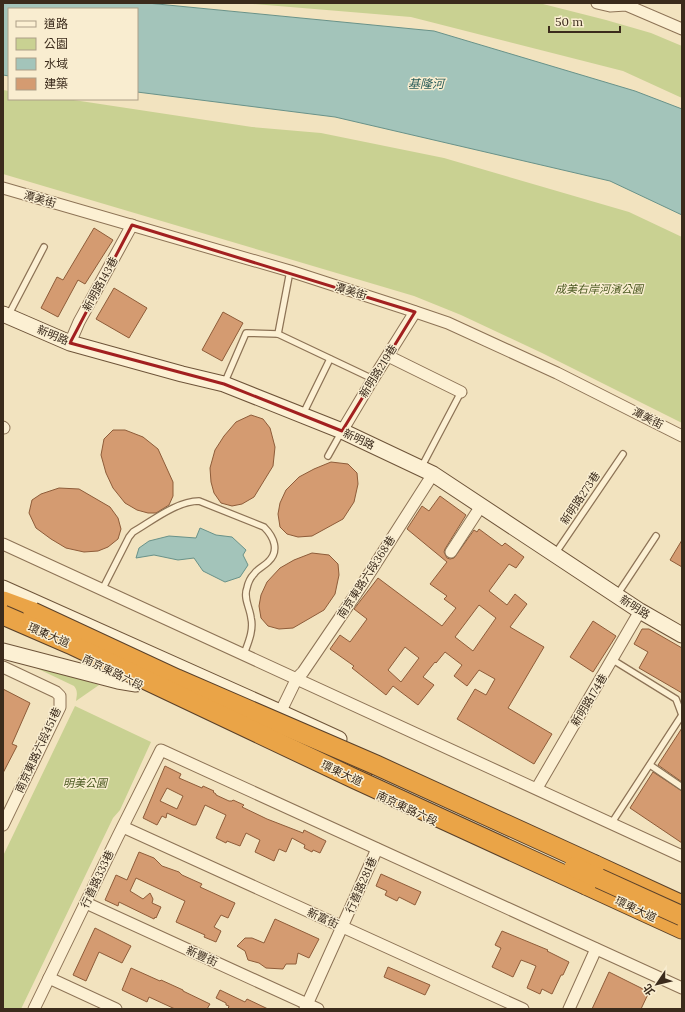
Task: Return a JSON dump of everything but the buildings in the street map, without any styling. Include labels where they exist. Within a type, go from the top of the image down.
[{"type":"highway","name":"環東大道","points":[[3,601],[33,612],[177,679],[383,768],[682,905]]},
{"type":"highway","name":"環東大道","points":[[3,617],[70,644],[317,762],[682,929]]},
{"type":"highway","points":[[320,741],[363,770],[682,916]]},
{"type":"highway","points":[[317,762],[363,770]]},
{"type":"main road","name":"新明路","points":[[5,318],[70,343],[224,384],[342,431],[427,471],[640,611],[682,635]]},
{"type":"main road","points":[[3,588],[280,712],[682,897]]},
{"type":"main road","name":"南京東路六段","points":[[3,617],[124,676],[136,684],[268,743],[481,843],[682,934]]},
{"type":"main road","points":[[3,651],[118,681],[136,684]]},
{"type":"main road","points":[[481,843],[495,812]]},
{"type":"street","points":[[597,3],[610,6],[627,4],[682,29]]},
{"type":"street","name":"潭美街","points":[[3,188],[290,272],[448,323],[557,373],[682,436]]},
{"type":"street","name":"新明路143巷","points":[[70,343],[79,322],[132,225]]},
{"type":"street","name":"新明路219巷","points":[[342,431],[372,379],[415,312]]},
{"type":"street","points":[[388,356],[461,392]]},
{"type":"street","name":"南京東路六段368巷","points":[[268,743],[280,712],[297,678],[303,672],[362,585],[427,471]]},
{"type":"street","points":[[451,552],[481,506]]},
{"type":"street","points":[[3,544],[537,788],[682,856]]},
{"type":"street","name":"新明路174巷","points":[[537,788],[613,660],[640,611]]},
{"type":"street","name":"南京東路六段451巷","points":[[3,667],[56,692],[60,696],[60,707],[3,825]]},
{"type":"street","name":"行善路333巷","points":[[34,1009],[161,750],[377,849]]},
{"type":"street","name":"新富街","points":[[123,827],[523,1009]]},
{"type":"street","points":[[377,849],[682,988]]},
{"type":"street","name":"行善路281巷","points":[[306,1007],[377,849]]},
{"type":"street","name":"新豐街","points":[[86,904],[306,1007],[318,1009]]},
{"type":"street","points":[[569,1009],[596,949]]},
{"type":"street","points":[[49,978],[116,1009]]},
{"type":"lane","points":[[5,318],[44,248]]},
{"type":"lane","points":[[278,334],[290,272]]},
{"type":"lane","points":[[224,384],[246,333],[278,334],[372,379]]},
{"type":"lane","points":[[303,415],[330,359]]},
{"type":"lane","points":[[427,471],[461,392]]},
{"type":"lane","points":[[328,456],[342,431]]},
{"type":"lane","name":"新明路273巷","points":[[555,554],[623,454]]},
{"type":"lane","points":[[102,590],[133,532],[176,507],[192,501],[199,501],[264,527],[271,534],[275,550],[271,559],[254,574],[246,589],[252,628],[244,654]]},
{"type":"lane","points":[[617,595],[656,536]]},
{"type":"lane","points":[[611,824],[682,715],[676,699],[613,660]]},
{"type":"lane","points":[[650,765],[682,787]]},
{"type":"highlighted area","points":[[132,225],[415,312],[342,431],[224,384],[70,343]]},
{"type":"green space","points":[[241,3],[539,3],[651,33],[682,46],[682,98],[623,71],[411,17]]},
{"type":"green space","name":"成美右岸河濱公園","points":[[3,90],[8,91],[8,100],[74,100],[252,127],[321,133],[444,158],[629,212],[682,237],[682,423],[542,353],[461,315],[414,296],[3,174]]},
{"type":"green space","points":[[28,664],[54,670],[99,685],[76,701],[77,691],[74,686]]},
{"type":"green space","name":"明美公園","points":[[75,706],[151,742],[120,810],[113,818],[21,1009],[3,1009],[3,856]]},
{"type":"water","name":"基隆河","points":[[3,3],[147,3],[434,31],[635,91],[682,109],[682,215],[610,181],[335,117],[138,92],[138,8],[8,8],[8,76],[3,75]]},
{"type":"water","points":[[200,528],[216,535],[232,537],[246,550],[243,555],[248,565],[240,577],[225,582],[203,571],[194,558],[178,560],[154,555],[136,558],[139,548],[149,541],[169,536],[196,538]]}]
